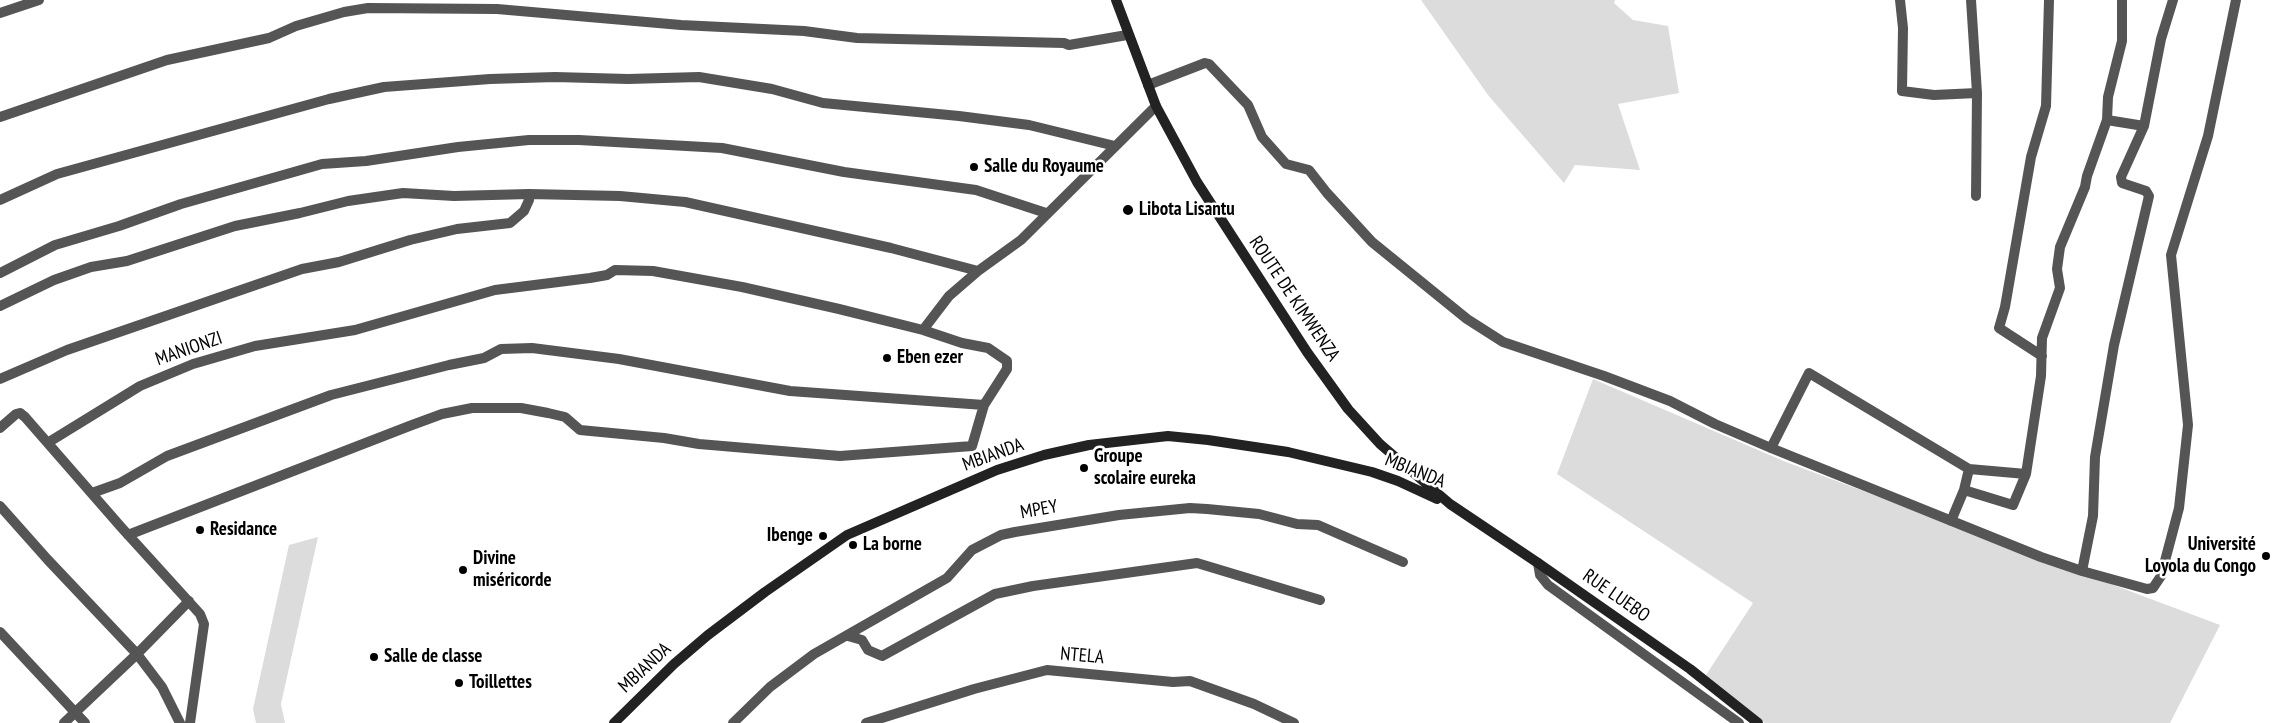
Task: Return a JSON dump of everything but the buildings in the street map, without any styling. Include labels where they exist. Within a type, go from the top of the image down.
[{"type":"street","points":[[0,13],[39,0]]},
{"type":"street","name":"ROUTE DE KIMWENZA","points":[[1116,0],[1127,35],[1156,106],[1217,215],[1307,352],[1348,409],[1380,444],[1450,504]]},
{"type":"street","points":[[1900,0],[1903,28],[1902,91],[1934,95],[1977,93]]},
{"type":"street","points":[[1971,0],[1977,93],[1976,196]]},
{"type":"street","points":[[2042,356],[1999,328],[2005,307],[2031,157],[2046,106],[2049,0]]},
{"type":"street","points":[[1964,490],[2013,505],[2026,474],[2041,376],[2044,330],[2060,288],[2057,269],[2060,248],[2085,187],[2086,176],[2107,120],[2108,97],[2122,41],[2122,0]]},
{"type":"street","points":[[2082,571],[2093,516],[2095,457],[2114,345],[2149,196],[2146,191],[2122,183],[2120,180],[2144,126],[2160,39],[2173,0]]},
{"type":"street","points":[[1148,85],[1205,63],[1209,64],[1248,104],[1262,137],[1286,164],[1310,170],[1327,194],[1372,242],[1466,319],[1503,342],[1604,376],[1670,401],[1715,424],[1771,448],[1951,521],[2082,571],[2153,588],[2161,576],[2179,508],[2188,425],[2186,389],[2171,255],[2208,136],[2236,0]]},
{"type":"street","points":[[0,117],[167,60],[269,38],[296,26],[344,12],[368,8],[497,9],[681,25],[804,31],[857,38],[922,38],[1064,43],[1069,45],[1127,35]]},
{"type":"street","points":[[0,200],[57,174],[329,99],[384,87],[482,80],[556,77],[628,79],[699,77],[772,89],[823,103],[959,116],[1029,125],[1115,146]]},
{"type":"street","points":[[923,330],[949,296],[978,271],[1010,250],[1156,106]]},
{"type":"street","points":[[2107,120],[2144,126]]},
{"type":"street","points":[[0,272],[55,245],[119,226],[181,204],[322,164],[357,162],[458,147],[529,140],[579,140],[722,148],[844,172],[976,190],[1046,213]]},
{"type":"street","points":[[0,306],[54,280],[90,267],[127,261],[235,226],[348,201],[404,193],[454,196],[529,194],[620,196],[685,202],[891,248],[978,271]]},
{"type":"street","points":[[0,379],[67,350],[302,269],[339,262],[457,228],[510,223],[524,211],[529,200],[529,194]]},
{"type":"street","name":"MANIONZI","points":[[49,442],[140,386],[166,373],[255,346],[355,330],[495,290],[590,278],[607,275],[615,270],[634,269],[769,293],[923,330],[962,343],[988,348],[1007,361],[1007,369],[984,404]]},
{"type":"street","points":[[92,493],[120,483],[168,456],[331,395],[449,364],[484,358],[501,349],[532,348],[619,359],[790,391],[984,404],[972,446],[854,456],[708,444],[580,430],[565,417],[548,413],[521,408],[472,408],[442,414],[412,425],[128,535]]},
{"type":"street","points":[[1771,448],[1809,373],[1969,469],[2026,474]]},
{"type":"street","points":[[0,428],[16,414],[20,413],[49,442],[128,535],[200,614],[204,624],[190,723]]},
{"type":"street","name":"MBIANDA","points":[[614,723],[674,664],[708,635],[765,592],[847,535],[988,474],[1044,455],[1089,445],[1158,437],[1208,440],[1288,452],[1372,472],[1398,481],[1450,504]]},
{"type":"street","points":[[1951,521],[1964,490],[1969,469]]},
{"type":"street","name":"RUE LUEBO","points":[[1450,504],[1690,669],[1758,723]]},
{"type":"street","points":[[0,506],[137,654],[162,687],[180,723]]},
{"type":"street","name":"MPEY","points":[[733,723],[770,687],[814,654],[947,578],[972,550],[1001,535],[1096,518],[1190,508],[1259,514],[1289,522],[1318,525],[1403,562]]},
{"type":"street","points":[[848,636],[862,640],[868,650],[882,656],[995,594],[1033,586],[1197,563],[1320,600]]},
{"type":"street","points":[[1538,563],[1540,575],[1548,585],[1739,723]]},
{"type":"street","points":[[64,723],[137,654],[189,601]]},
{"type":"street","points":[[0,632],[85,723]]},
{"type":"street","name":"NTELA","points":[[866,723],[974,689],[1047,670],[1173,682],[1190,681],[1254,704],[1294,723]]},
{"type":"shaded area","points":[[1421,0],[1615,0],[1614,3],[1633,20],[1668,26],[1679,93],[1618,104],[1640,170],[1575,165],[1564,183],[1488,95]]},
{"type":"shaded area","points":[[1593,379],[1786,462],[2220,625],[2170,723],[1765,723],[1706,675],[1753,603],[1557,474]]},
{"type":"shaded area","points":[[318,537],[281,704],[285,723],[256,723],[253,709],[289,545]]},
{"type":"place","name":"Salle du Royaume","points":[[974,167]]},
{"type":"place","name":"Libota Lisantu","points":[[1128,210]]},
{"type":"place","name":"Eben ezer","points":[[887,358]]},
{"type":"place","name":"Groupe scolaire eureka","points":[[1084,468]]},
{"type":"place","name":"Residance","points":[[200,530]]},
{"type":"place","name":"Ibenge","points":[[823,536]]},
{"type":"place","name":"La borne","points":[[853,545]]},
{"type":"place","name":"Université Loyola du Congo","points":[[2266,556]]},
{"type":"place","name":"Divine miséricorde","points":[[463,570]]},
{"type":"place","name":"Salle de classe","points":[[374,657]]},
{"type":"place","name":"Toillettes","points":[[459,683]]}]
